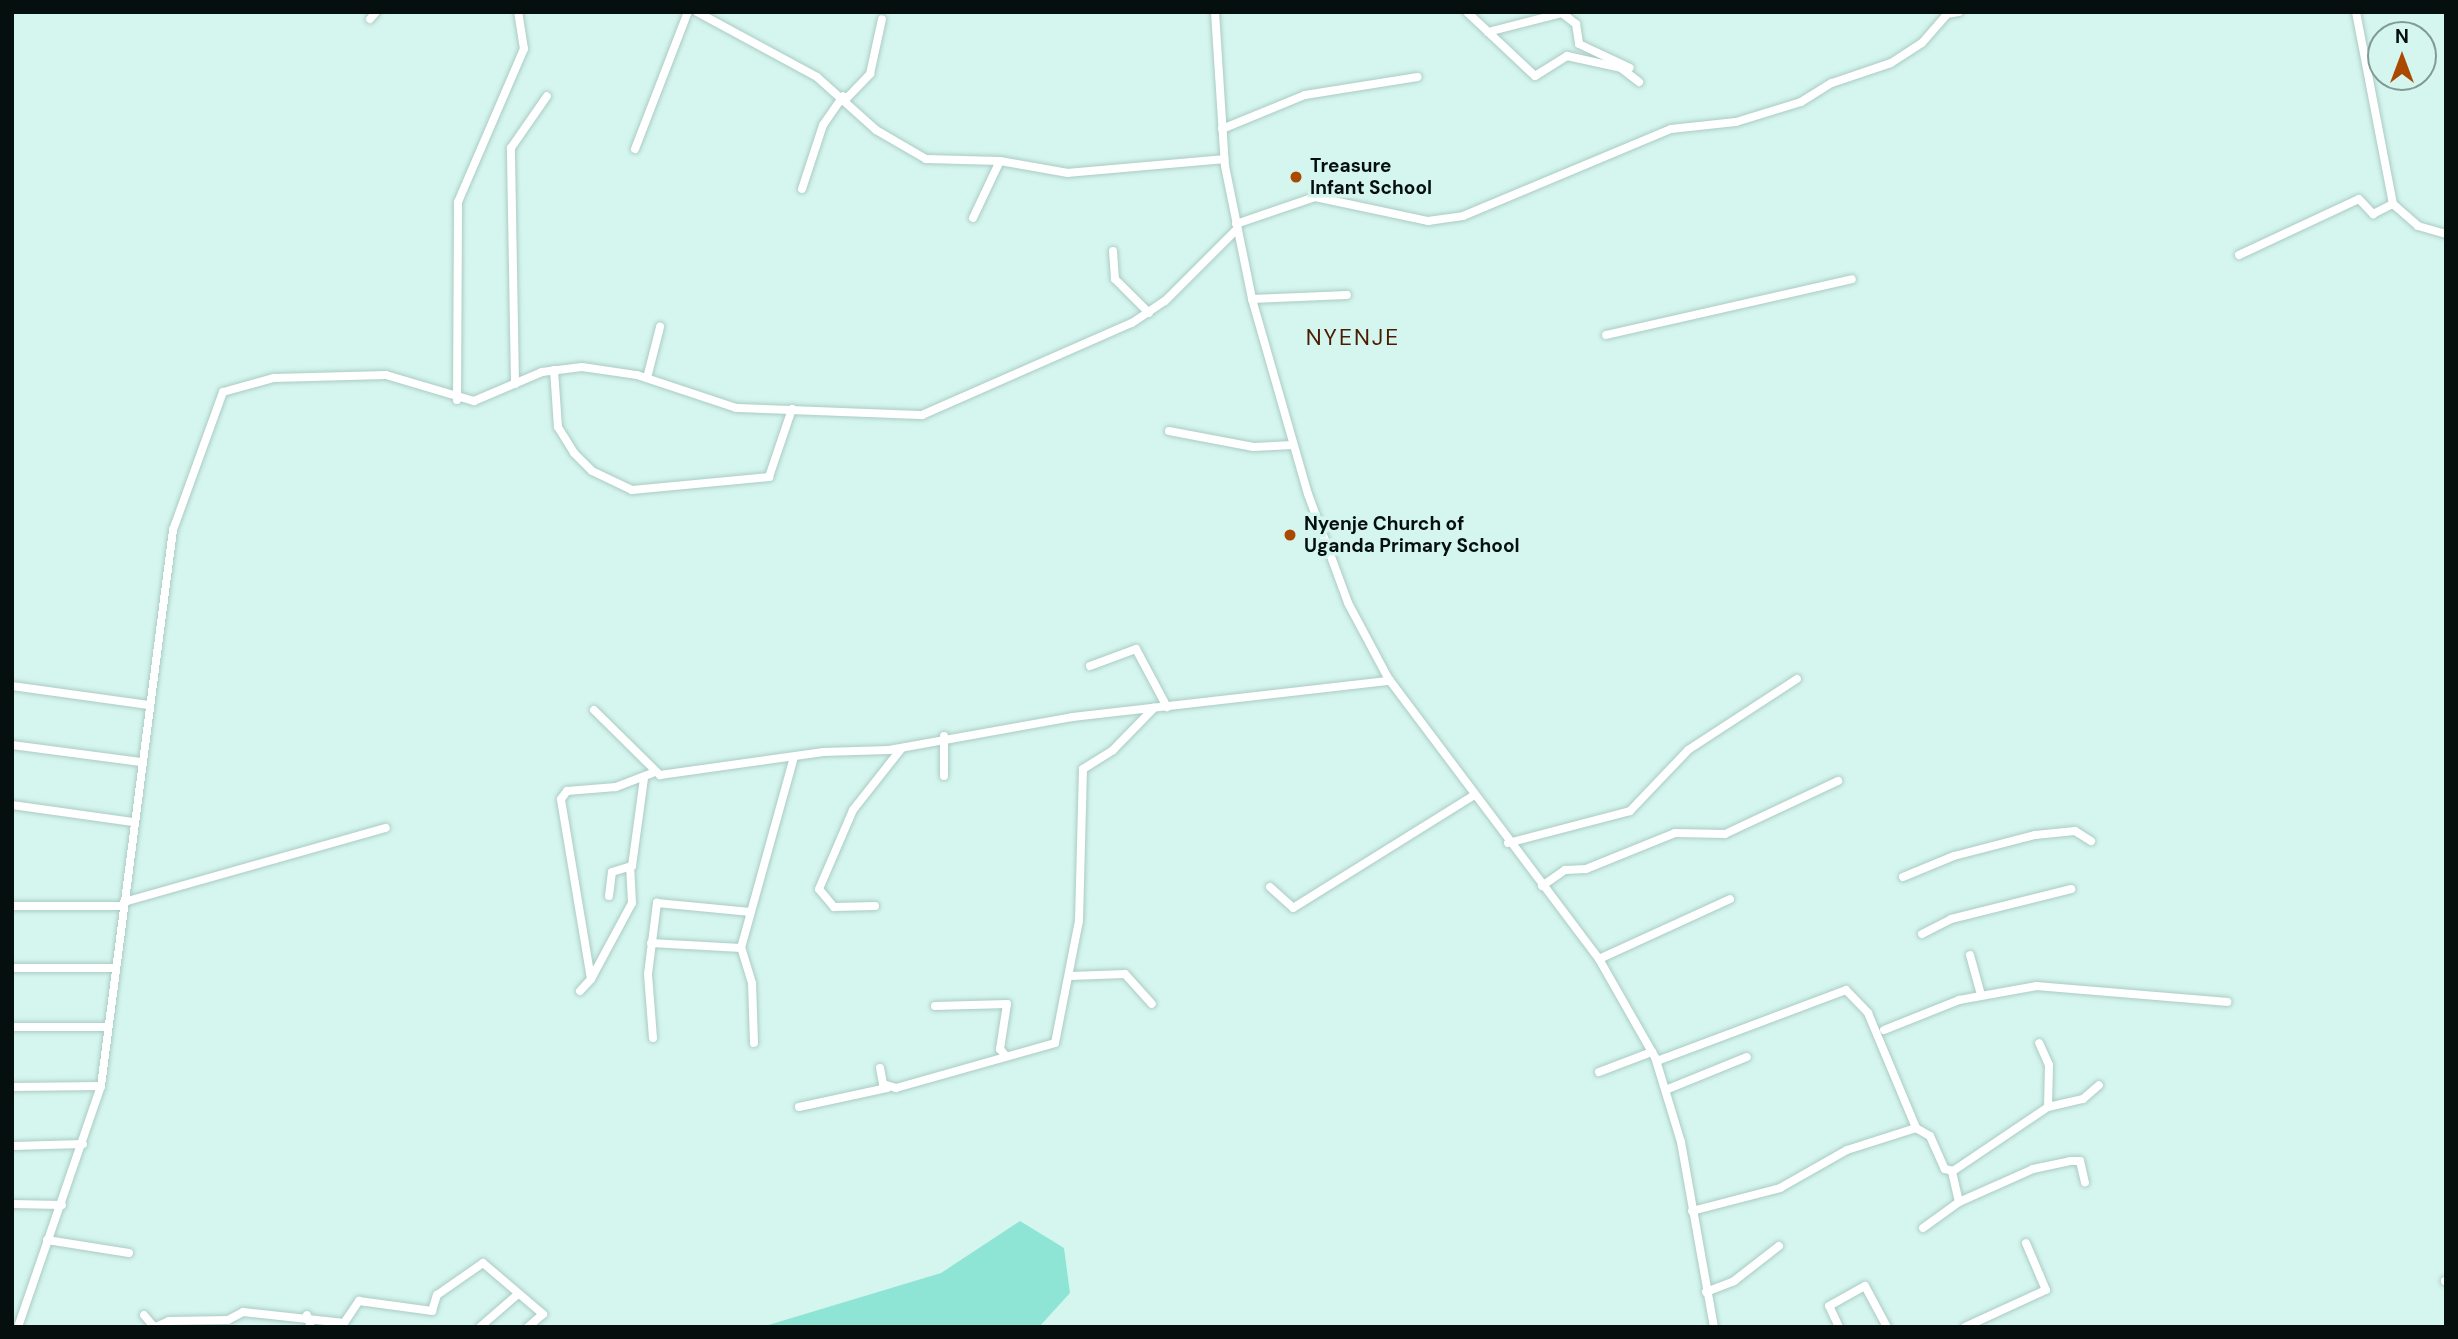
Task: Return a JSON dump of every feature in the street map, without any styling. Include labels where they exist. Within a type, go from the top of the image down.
[{"type":"street","points":[[457,400],[458,202],[524,49],[518,12]]},
{"type":"street","points":[[635,149],[688,12]]},
{"type":"street","points":[[697,12],[771,48],[844,97],[876,130],[918,156],[1000,161],[1068,173],[1224,159]]},
{"type":"street","points":[[1215,12],[1224,159],[1252,299],[1293,445],[1348,603],[1390,681],[1508,843],[1599,959],[1657,1061],[1668,1089],[1714,1327]]},
{"type":"street","points":[[1467,12],[1535,76],[1567,56],[1632,74]]},
{"type":"street","points":[[18,1327],[101,1086],[133,822],[175,519],[223,392],[274,378],[386,375],[457,400],[474,401],[554,370],[593,368],[647,378],[736,408],[928,414],[1149,313],[1237,226],[1315,197],[1428,221],[1463,216],[1671,129],[1736,122],[1801,102],[1832,83],[1891,63],[1922,43],[1947,14],[1959,12]]},
{"type":"street","points":[[2356,12],[2393,204],[2418,226],[2446,234]]},
{"type":"street","points":[[1488,32],[1565,14],[1576,24],[1579,44],[1632,74],[1639,82]]},
{"type":"street","points":[[802,189],[823,125],[844,97],[870,74],[882,19]]},
{"type":"street","points":[[1222,129],[1305,95],[1418,77]]},
{"type":"street","points":[[515,384],[511,148],[547,96]]},
{"type":"street","points":[[973,218],[1000,161]]},
{"type":"street","points":[[2239,255],[2359,199],[2373,214],[2393,204]]},
{"type":"street","points":[[1113,251],[1115,279],[1149,313]]},
{"type":"street","points":[[1606,335],[1852,279]]},
{"type":"street","points":[[1252,299],[1348,295]]},
{"type":"street","points":[[647,378],[660,327]]},
{"type":"street","points":[[554,370],[558,427],[574,453],[592,471],[632,490],[769,477],[792,409]]},
{"type":"street","points":[[1170,431],[1254,447],[1293,445]]},
{"type":"street","points":[[1090,666],[1136,649],[1167,707]]},
{"type":"street","points":[[1508,843],[1630,811],[1688,750],[1797,679]]},
{"type":"street","points":[[591,979],[561,799],[567,791],[644,778],[652,773],[903,747],[944,736],[1390,681]]},
{"type":"street","points":[[12,686],[149,705]]},
{"type":"street","points":[[799,1107],[887,1088],[1055,1043],[1070,976],[1082,870],[1083,769],[1113,750],[1154,708]]},
{"type":"street","points":[[594,710],[652,773]]},
{"type":"street","points":[[944,736],[944,776]]},
{"type":"street","points":[[12,746],[141,762]]},
{"type":"street","points":[[875,906],[834,907],[819,889],[853,810],[903,747]]},
{"type":"street","points":[[754,1043],[752,983],[741,948],[793,760]]},
{"type":"street","points":[[580,991],[591,979],[632,903],[630,869],[644,778]]},
{"type":"street","points":[[1542,886],[1565,870],[1586,869],[1675,833],[1725,834],[1838,781]]},
{"type":"street","points":[[1270,887],[1293,908],[1473,796]]},
{"type":"street","points":[[12,805],[133,822]]},
{"type":"street","points":[[12,906],[123,904],[386,828]]},
{"type":"street","points":[[1903,877],[1954,856],[2035,835],[2075,831],[2091,841]]},
{"type":"street","points":[[609,896],[612,872],[630,869]]},
{"type":"street","points":[[1922,934],[1951,919],[2071,889]]},
{"type":"street","points":[[1599,959],[1730,899]]},
{"type":"street","points":[[653,1038],[651,943],[662,900],[751,912]]},
{"type":"street","points":[[651,943],[741,948]]},
{"type":"street","points":[[1970,955],[1981,995]]},
{"type":"street","points":[[12,968],[116,968]]},
{"type":"street","points":[[1070,976],[1125,974],[1152,1004]]},
{"type":"street","points":[[1884,1030],[1981,995],[2037,986],[2227,1002]]},
{"type":"street","points":[[1657,1061],[1846,990],[1868,1013],[1916,1128],[1930,1136],[1952,1171],[1959,1202]]},
{"type":"street","points":[[935,1006],[1002,1001],[1007,1010],[1000,1049],[1005,1055]]},
{"type":"street","points":[[12,1027],[108,1027]]},
{"type":"street","points":[[2039,1043],[2050,1076],[2048,1107]]},
{"type":"street","points":[[1599,1072],[1652,1052]]},
{"type":"street","points":[[1668,1089],[1747,1058]]},
{"type":"street","points":[[880,1068],[887,1088]]},
{"type":"street","points":[[1952,1171],[2048,1107],[2083,1099],[2099,1085]]},
{"type":"street","points":[[12,1087],[101,1086]]},
{"type":"street","points":[[1692,1211],[1780,1188],[1847,1150],[1916,1128]]},
{"type":"street","points":[[12,1146],[83,1144]]},
{"type":"street","points":[[1923,1228],[1959,1202],[2033,1169],[2080,1161],[2085,1182]]},
{"type":"street","points":[[12,1204],[62,1205]]},
{"type":"street","points":[[47,1240],[129,1253]]},
{"type":"street","points":[[1965,1327],[2046,1290],[2026,1243]]},
{"type":"street","points":[[1706,1292],[1734,1281],[1779,1246]]},
{"type":"street","points":[[144,1315],[155,1327],[237,1315],[307,1315],[344,1323],[359,1301],[432,1311],[437,1295],[477,1264],[543,1314],[528,1327]]},
{"type":"street","points":[[1839,1327],[1829,1306],[1865,1286],[1887,1327]]},
{"type":"street","points":[[480,1327],[518,1294]]},
{"type":"street","points":[[232,1327],[237,1315]]},
{"type":"street","points":[[307,1315],[311,1327]]},
{"type":"green space","points":[[1020,1221],[1064,1248],[1070,1293],[1039,1327],[765,1326],[941,1273]]},
{"type":"place","name":"Treasure Infant School","points":[[1296,177]]},
{"type":"place","name":"Nyenje Church of Uganda Primary School","points":[[1290,535]]},
{"type":"district","name":"NYENJE","points":[[1353,337]]}]
